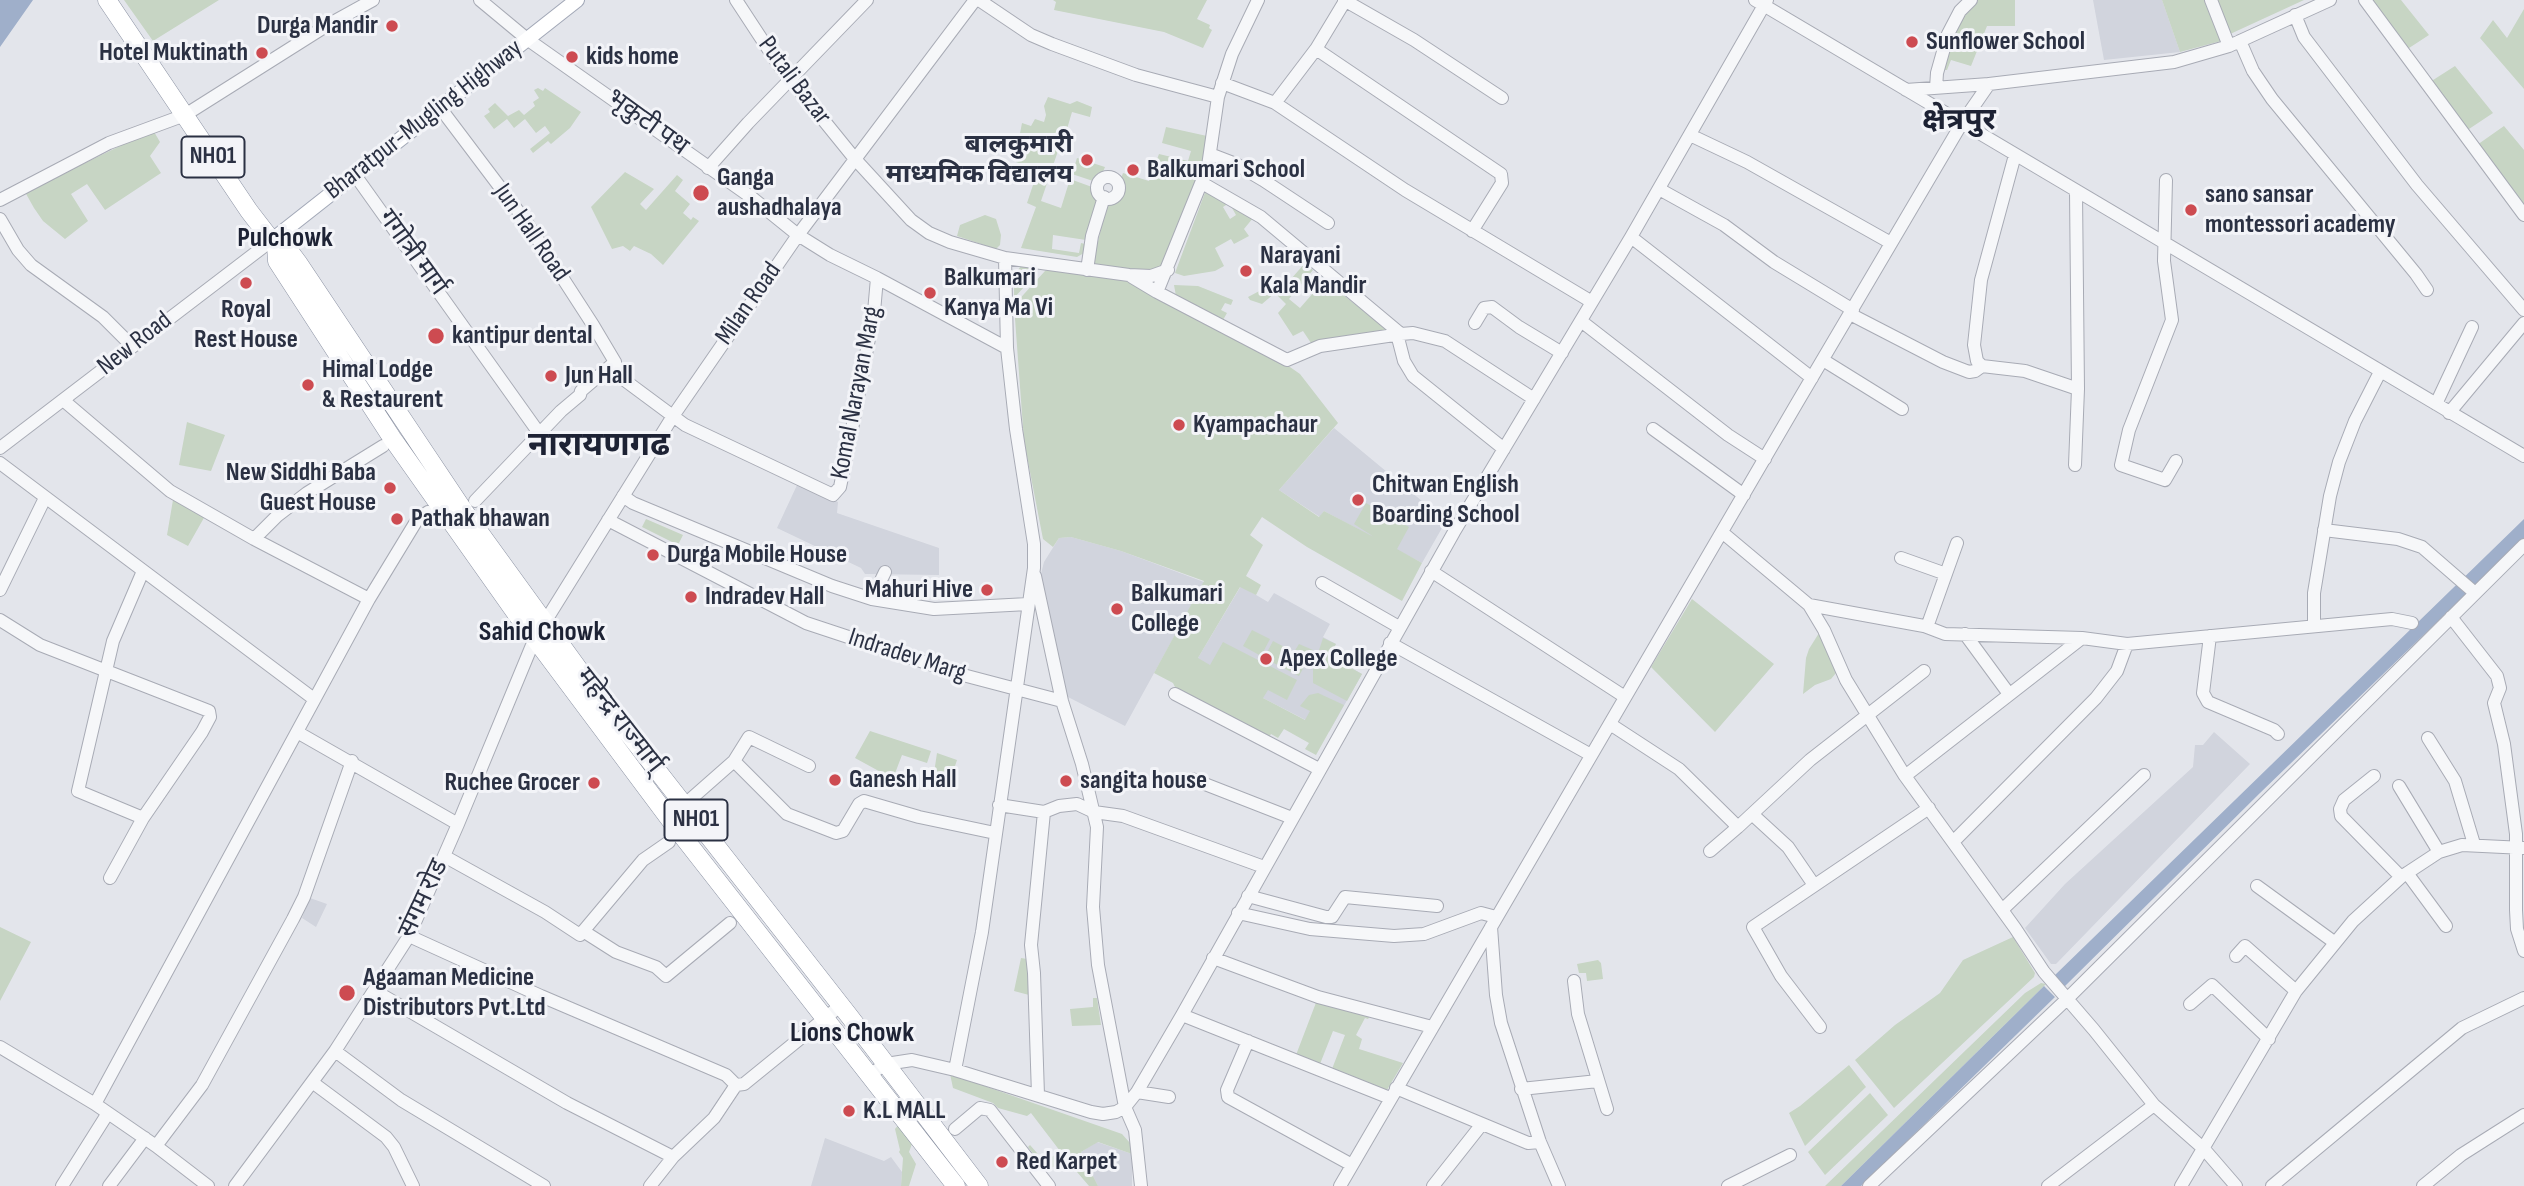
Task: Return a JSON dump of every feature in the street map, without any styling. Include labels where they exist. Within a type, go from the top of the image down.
[{"type":"highway","name":"महेन्द्र राज्मार्ग्","points":[[107,0],[274,243],[290,252],[299,264],[464,510],[540,630],[680,833],[956,1186]]},
{"type":"highway","name":"महेन्द्र राज्मार्ग्","points":[[540,630],[684,805],[979,1186]]},
{"type":"main road","name":"Bharatpur-Mugling Highway","points":[[274,243],[577,0]]},
{"type":"street","points":[[0,200],[108,143],[185,115],[326,26],[373,0]]},
{"type":"street","name":"भृकुटी पथ","points":[[480,0],[527,39],[751,197],[798,235],[830,255],[1007,348]]},
{"type":"street","name":"Putali Bazar","points":[[736,0],[790,79],[855,159],[911,220],[929,233],[1005,258],[1129,275]]},
{"type":"street","points":[[708,167],[867,0]]},
{"type":"street","points":[[1157,292],[1202,183],[1210,154],[1222,83],[1232,54],[1258,0]]},
{"type":"street","points":[[1936,88],[1948,34],[1960,11],[1970,0]]},
{"type":"street","points":[[2211,0],[2235,44],[2272,99],[2427,290]]},
{"type":"street","points":[[1906,90],[1989,84],[2174,62],[2235,44],[2330,0]]},
{"type":"street","points":[[2365,0],[2524,215]]},
{"type":"street","points":[[973,1],[1052,44],[1136,75],[1219,97]]},
{"type":"street","name":"Milan Road","points":[[540,630],[673,416],[798,235],[973,1]]},
{"type":"street","points":[[1275,103],[1316,49],[1344,1],[1414,40],[1502,98]]},
{"type":"street","points":[[869,1075],[886,1064],[912,1060],[1103,1114],[1125,1107],[1137,1092],[1182,1015],[1431,571],[1659,189],[1762,2],[2076,192],[2524,456]]},
{"type":"street","points":[[2295,15],[2304,37],[2417,185],[2524,310]]},
{"type":"street","points":[[1316,49],[1501,174],[1502,183],[1472,232]]},
{"type":"street","points":[[1222,83],[1275,103],[1405,190],[1592,302]]},
{"type":"street","points":[[1340,1186],[1962,123],[1989,84]]},
{"type":"street","name":"Jun Hall Road","points":[[441,109],[527,223],[615,362],[617,373],[673,416]]},
{"type":"street","points":[[1690,135],[1747,163],[1892,243]]},
{"type":"street","points":[[1210,154],[1236,164],[1328,223]]},
{"type":"street","points":[[2015,155],[1980,280],[1974,345],[1977,361],[1982,366],[2025,371],[2078,389]]},
{"type":"street","name":"गंगोत्री मार्ग","points":[[355,176],[539,433]]},
{"type":"street","points":[[2166,180],[2164,261],[2172,320],[2129,430],[2120,465],[2165,480],[2176,461]]},
{"type":"street","points":[[1202,183],[1261,218],[1399,334],[1404,362],[1413,376],[1504,449]]},
{"type":"street","points":[[1659,189],[1724,225],[1774,262],[1852,312],[1943,362],[1969,372],[1982,366]]},
{"type":"street","points":[[2075,464],[2078,389],[2076,192]]},
{"type":"street","points":[[1087,270],[1092,236],[1104,197]]},
{"type":"street","points":[[0,219],[18,250],[31,265],[103,317],[132,346]]},
{"type":"street","points":[[1631,237],[1812,378]]},
{"type":"street","name":"New Road","points":[[0,448],[132,346],[274,243]]},
{"type":"street","points":[[955,1070],[982,932],[1034,568],[1034,544],[1016,429],[1007,348],[1005,258]]},
{"type":"street","points":[[1129,275],[1151,276],[1168,270]]},
{"type":"street","points":[[1129,275],[1287,360],[1320,346],[1399,334],[1421,334],[1445,341],[1534,399]]},
{"type":"street","name":"Komal Narayan Marg","points":[[673,416],[685,425],[796,478],[833,495],[838,492],[874,312],[877,278]]},
{"type":"street","points":[[1475,323],[1484,307],[1492,307],[1562,353]]},
{"type":"street","points":[[1581,320],[1728,435],[1765,459]]},
{"type":"street","points":[[2449,413],[2524,323]]},
{"type":"street","points":[[2436,404],[2472,327]]},
{"type":"street","points":[[1823,360],[1902,409]]},
{"type":"street","points":[[475,501],[581,391],[615,362]]},
{"type":"street","points":[[2314,625],[2314,593],[2339,462],[2355,421],[2380,372]]},
{"type":"street","points":[[63,400],[170,492],[369,598]]},
{"type":"street","points":[[1653,429],[1744,495]]},
{"type":"street","points":[[254,539],[277,516],[307,493],[383,446]]},
{"type":"street","points":[[0,463],[314,699]]},
{"type":"street","points":[[623,496],[832,586],[872,599],[934,609],[1027,604]]},
{"type":"street","points":[[2,582],[45,498]]},
{"type":"street","points":[[95,1104],[369,598],[417,520],[428,512]]},
{"type":"street","name":"Indradev Marg","points":[[608,520],[806,622],[890,652],[1016,691],[1062,701]]},
{"type":"street","points":[[2324,530],[2398,539],[2421,547],[2475,593]]},
{"type":"street","points":[[1723,533],[1809,606],[1824,630],[1846,680],[1905,776],[2002,910],[2043,972],[2091,1026],[2154,1105],[2204,1149],[2236,1186]]},
{"type":"street","points":[[1927,627],[1957,543]]},
{"type":"street","points":[[1869,1186],[2524,545]]},
{"type":"street","points":[[1901,558],[1946,574]]},
{"type":"street","points":[[1034,568],[1062,701],[1082,764],[1097,827],[1093,907],[1098,965],[1125,1107],[1135,1130],[1141,1186]]},
{"type":"street","points":[[143,571],[113,641],[78,791],[143,818]]},
{"type":"street","points":[[1431,571],[1625,697]]},
{"type":"street","points":[[872,599],[885,572]]},
{"type":"street","points":[[1322,583],[1399,627]]},
{"type":"street","points":[[1809,606],[1927,627],[1930,631],[1945,634],[2082,638],[2127,644],[2314,625],[2392,620],[2412,622]]},
{"type":"street","points":[[2451,617],[2497,676],[2500,688],[2494,704],[2504,744],[2520,847],[2517,929],[2524,951]]},
{"type":"street","points":[[0,620],[40,645],[209,711],[210,718],[202,732],[143,818],[110,878]]},
{"type":"street","name":"संगम रोड","points":[[235,1186],[335,1051],[409,936],[540,630]]},
{"type":"street","points":[[1965,634],[2009,694]]},
{"type":"street","points":[[2210,636],[2203,693],[2208,702],[2278,734]]},
{"type":"street","points":[[1905,776],[2082,638]]},
{"type":"street","points":[[1390,643],[1591,755]]},
{"type":"street","points":[[1953,842],[2096,698],[2117,671],[2127,644]]},
{"type":"street","points":[[1710,851],[1810,760],[1924,671]]},
{"type":"street","points":[[1175,694],[1319,769]]},
{"type":"street","points":[[1610,724],[1679,769],[1738,827]]},
{"type":"street","points":[[297,732],[352,761],[458,824]]},
{"type":"street","points":[[684,805],[734,761],[747,737],[808,766]]},
{"type":"street","points":[[2428,738],[2455,781],[2474,844]]},
{"type":"street","points":[[109,1186],[202,1085],[304,897],[352,761]]},
{"type":"street","points":[[734,761],[787,814],[836,834],[843,831],[859,804],[864,801],[919,817],[995,833]]},
{"type":"street","points":[[2002,910],[2144,775]]},
{"type":"street","points":[[2374,776],[2344,800],[2340,809],[2341,816],[2404,875],[2446,926]]},
{"type":"street","points":[[1192,779],[1292,818]]},
{"type":"street","points":[[2399,786],[2439,852]]},
{"type":"street","points":[[999,806],[1044,812],[1059,806],[1077,804],[1094,812],[1123,816],[1264,867]]},
{"type":"street","points":[[1820,1027],[1782,976],[1752,927],[1929,807]]},
{"type":"street","points":[[1038,1095],[1031,945],[1044,812]]},
{"type":"street","points":[[1752,814],[1788,847],[1814,885]]},
{"type":"street","points":[[444,856],[545,912],[580,935],[643,860],[669,842]]},
{"type":"street","points":[[2181,1186],[2296,992],[2353,921],[2404,875],[2439,852],[2474,844],[2520,847]]},
{"type":"street","points":[[2258,886],[2334,942]]},
{"type":"street","points":[[1248,896],[1326,918],[1332,917],[1345,897],[1437,906]]},
{"type":"street","points":[[1238,914],[1310,929],[1394,936],[1424,934],[1481,914],[1494,922]]},
{"type":"street","points":[[1494,922],[1496,995],[1501,1023],[1521,1089],[1559,1186]]},
{"type":"street","points":[[583,932],[616,952],[656,967],[666,976],[730,923]]},
{"type":"street","points":[[409,936],[726,1075],[736,1085]]},
{"type":"street","points":[[2236,956],[2245,946],[2296,992]]},
{"type":"street","points":[[1213,958],[1318,997],[1432,1027]]},
{"type":"street","points":[[1574,981],[1578,1014],[1607,1109]]},
{"type":"street","points":[[2190,1004],[2212,985],[2269,1039]]},
{"type":"street","points":[[375,991],[567,1103],[673,1157]]},
{"type":"street","points":[[2272,1186],[2462,1028],[2524,998]]},
{"type":"street","points":[[650,1186],[673,1157],[714,1118],[736,1085],[744,1084],[841,1006]]},
{"type":"street","points":[[1182,1015],[1528,1143],[1540,1142]]},
{"type":"street","points":[[1248,1041],[1227,1090],[1228,1097],[1352,1165]]},
{"type":"street","points":[[0,1047],[95,1104],[151,1142],[208,1186]]},
{"type":"street","points":[[335,1051],[401,1100],[544,1186]]},
{"type":"street","points":[[1521,1089],[1598,1081]]},
{"type":"street","points":[[312,1082],[386,1136],[413,1186]]},
{"type":"street","points":[[1137,1092],[1169,1097]]},
{"type":"street","points":[[2048,1186],[2154,1105]]},
{"type":"street","points":[[955,1129],[980,1108],[990,1110],[1049,1186]]},
{"type":"street","points":[[62,1186],[107,1113]]},
{"type":"street","points":[[2426,1185],[2471,1149],[2524,1115]]},
{"type":"street","points":[[1433,1186],[1482,1124]]},
{"type":"street","points":[[1728,1186],[1790,1155]]},
{"type":"shaded area","points":[[2093,0],[2162,0],[2180,52],[2104,60]]},
{"type":"shaded area","name":"Chitwan English Boarding School","points":[[1334,428],[1446,521],[1422,563],[1324,511],[1320,517],[1279,490]]},
{"type":"shaded area","points":[[798,483],[838,502],[837,513],[939,548],[939,575],[865,574],[861,568],[777,528]]},
{"type":"shaded area","name":"Balkumari College","points":[[1071,537],[1121,551],[1204,582],[1125,726],[1066,696],[1049,636],[1041,574],[1044,562],[1059,538]]},
{"type":"shaded area","name":"Apex College","points":[[1241,586],[1268,602],[1274,593],[1330,624],[1323,637],[1336,644],[1329,655],[1362,674],[1329,732],[1195,663]]},
{"type":"shaded area","points":[[2214,732],[2250,764],[2056,964],[2051,964],[2025,928],[2065,884],[2193,767],[2195,745],[2203,745]]},
{"type":"shaded area","points":[[310,898],[327,904],[316,927],[302,918]]},
{"type":"shaded area","points":[[825,1138],[884,1161],[891,1157],[902,1172],[901,1186],[811,1186]]},
{"type":"shaded area","points":[[1097,1142],[1132,1154],[1132,1186],[1098,1186],[1081,1152]]},
{"type":"green space","points":[[124,0],[219,0],[153,41]]},
{"type":"green space","points":[[1053,0],[1207,0],[1197,19],[1210,25],[1212,30],[1203,48],[1164,32],[1054,10],[1056,2]]},
{"type":"green space","points":[[1977,0],[2015,0],[2015,26],[1987,26],[1971,66],[1951,60],[1947,70],[1941,70],[1953,28]]},
{"type":"green space","points":[[2162,0],[2206,0],[2221,41],[2180,52]]},
{"type":"green space","points":[[2215,0],[2304,0],[2228,35]]},
{"type":"green space","points":[[2370,0],[2401,0],[2429,35],[2406,50]]},
{"type":"green space","points":[[2524,9],[2524,89],[2480,38],[2493,20],[2507,38]]},
{"type":"green space","points":[[2455,66],[2493,113],[2466,131],[2430,82]]},
{"type":"green space","points":[[538,88],[543,91],[545,88],[581,112],[570,128],[551,144],[548,141],[533,153],[530,149],[550,133],[545,126],[536,133],[525,119],[514,128],[507,119],[494,129],[484,116],[495,103],[508,116],[519,110],[524,115],[535,106],[533,102],[539,98],[534,90]]},
{"type":"green space","points":[[1048,97],[1070,104],[1077,101],[1092,107],[1090,117],[1072,112],[1066,135],[1069,138],[1067,144],[1061,142],[1041,201],[1061,208],[1070,179],[1092,187],[1097,200],[1086,240],[1053,235],[1052,249],[1079,253],[1081,243],[1085,244],[1084,253],[1077,257],[1021,248],[1036,207],[1027,203],[1038,170],[1016,162],[1017,149],[1022,123],[1031,126],[1035,119],[1044,122],[1044,106]]},
{"type":"green space","points":[[2504,126],[2524,150],[2524,210],[2477,145]]},
{"type":"green space","points":[[1166,127],[1207,136],[1206,156],[1166,259],[1161,267],[1154,271],[1095,264],[1107,203],[1120,196],[1123,173],[1149,181],[1159,154],[1188,161],[1191,151],[1162,143]]},
{"type":"green space","points":[[153,130],[160,142],[150,156],[161,173],[105,210],[87,184],[71,194],[88,221],[65,239],[43,221],[25,192]]},
{"type":"green space","points":[[1077,158],[1105,167],[1102,174],[1093,181],[1072,174]]},
{"type":"green space","points":[[625,172],[654,189],[640,204],[646,210],[677,175],[683,180],[675,191],[690,204],[683,213],[691,220],[693,217],[699,221],[663,265],[651,254],[634,246],[630,251],[623,246],[612,249],[591,207]]},
{"type":"green space","points":[[1206,190],[1229,203],[1223,207],[1230,219],[1236,215],[1232,208],[1234,206],[1253,218],[1244,229],[1249,236],[1234,244],[1231,239],[1215,248],[1224,266],[1215,271],[1184,276],[1175,273]]},
{"type":"green space","points":[[985,215],[996,219],[1001,235],[1000,245],[996,249],[957,236],[960,225]]},
{"type":"green space","points":[[1305,263],[1313,270],[1289,299],[1300,308],[1321,284],[1328,290],[1332,286],[1391,333],[1311,343],[1303,331],[1293,336],[1278,313],[1286,304],[1275,293],[1262,304],[1248,297],[1267,287],[1278,284],[1284,287]]},
{"type":"green space","points":[[1021,266],[1034,268],[1036,274],[1014,298],[1014,275]]},
{"type":"green space","name":"Kyampachaur","points":[[1045,271],[1128,279],[1277,358],[1300,374],[1338,423],[1279,490],[1319,517],[1324,511],[1374,537],[1354,524],[1366,503],[1409,527],[1397,549],[1422,563],[1402,601],[1307,547],[1262,517],[1250,535],[1263,545],[1246,576],[1261,585],[1256,595],[1240,587],[1198,658],[1210,665],[1223,642],[1297,680],[1287,700],[1268,690],[1263,698],[1305,720],[1310,711],[1300,706],[1309,695],[1318,693],[1344,705],[1316,755],[1305,749],[1309,743],[1284,729],[1278,738],[1271,734],[1268,739],[1178,693],[1173,683],[1154,673],[1204,581],[1121,551],[1071,537],[1059,538],[1053,547],[1043,539],[1024,441],[1014,305]]},
{"type":"green space","points":[[1174,285],[1198,286],[1233,300],[1231,305],[1225,303],[1221,310],[1227,313],[1223,320],[1176,296]]},
{"type":"green space","points":[[187,422],[225,435],[211,471],[179,465]]},
{"type":"green space","points":[[173,500],[205,516],[188,546],[167,535]]},
{"type":"green space","points":[[646,519],[683,535],[678,545],[642,527]]},
{"type":"green space","points":[[1692,599],[1774,664],[1715,732],[1651,667]]},
{"type":"green space","points":[[1252,630],[1270,639],[1261,656],[1243,646]]},
{"type":"green space","points":[[1819,633],[1836,673],[1831,679],[1815,685],[1803,694],[1806,658]]},
{"type":"green space","points":[[1323,638],[1336,644],[1329,656],[1362,674],[1347,701],[1313,683],[1313,668]]},
{"type":"green space","points":[[1273,641],[1294,652],[1299,644],[1313,650],[1299,676],[1264,658]]},
{"type":"green space","points":[[870,731],[931,751],[927,763],[902,755],[894,776],[911,782],[908,787],[855,758]]},
{"type":"green space","points":[[937,753],[957,760],[951,778],[934,773]]},
{"type":"green space","points":[[0,927],[31,942],[0,1001]]},
{"type":"green space","points":[[2013,937],[2035,973],[2034,977],[1894,1108],[1855,1060],[1895,1025],[1940,993],[1963,960]]},
{"type":"green space","points":[[1021,958],[1027,959],[1029,995],[1014,991]]},
{"type":"green space","points":[[1598,960],[1601,963],[1603,979],[1587,981],[1586,973],[1579,973],[1577,964]]},
{"type":"green space","points":[[2041,983],[2046,984],[1841,1186],[1825,1186],[2025,993]]},
{"type":"green space","points":[[1093,998],[1097,998],[1101,1025],[1072,1026],[1070,1009],[1093,1007]]},
{"type":"green space","points":[[1317,1000],[1370,1016],[1365,1018],[1356,1035],[1362,1039],[1359,1049],[1403,1063],[1387,1090],[1332,1069],[1345,1035],[1333,1031],[1320,1064],[1296,1055]]},
{"type":"green space","points":[[1849,1065],[1866,1087],[1805,1146],[1789,1113]]},
{"type":"green space","points":[[950,1074],[1122,1134],[1130,1143],[1132,1154],[1098,1142],[1081,1152],[1098,1186],[1089,1186],[1077,1172],[1065,1167],[1057,1165],[1046,1171],[1028,1147],[1030,1145],[1045,1162],[1060,1151],[1031,1113],[1027,1116],[998,1108],[993,1103],[953,1088]]},
{"type":"green space","points":[[1870,1093],[1888,1115],[1825,1175],[1808,1152]]},
{"type":"green space","points":[[899,1124],[913,1141],[909,1152],[916,1164],[909,1186],[901,1186],[903,1158],[899,1152],[895,1129]]},
{"type":"water","points":[[0,0],[33,0],[0,47]]},
{"type":"water","points":[[2524,519],[2524,538],[2063,988],[2054,976]]},
{"type":"water","points":[[2044,986],[2055,997],[1861,1186],[1841,1186]]},
{"type":"place","name":"Durga Mandir","points":[[392,26]]},
{"type":"place","name":"Sunflower School","points":[[1912,42]]},
{"type":"place","name":"Hotel Muktinath","points":[[262,53]]},
{"type":"place","name":"kids home","points":[[572,57]]},
{"type":"place","name":"बालकुमारी माध्यमिक विद्यालय","points":[[1087,160]]},
{"type":"place","name":"Balkumari School","points":[[1133,170]]},
{"type":"place","name":"Ganga aushadhalaya","points":[[701,193]]},
{"type":"place","name":"sano sansar montessori academy","points":[[2191,210]]},
{"type":"place","name":"Narayani Kala Mandir","points":[[1246,271]]},
{"type":"place","name":"Royal Rest House","points":[[246,283]]},
{"type":"place","name":"Balkumari Kanya Ma Vi","points":[[930,293]]},
{"type":"place","name":"kantipur dental","points":[[436,336]]},
{"type":"place","name":"Jun Hall","points":[[551,376]]},
{"type":"place","name":"Himal Lodge & Restaurent","points":[[308,385]]},
{"type":"place","name":"Kyampachaur","points":[[1179,425]]},
{"type":"place","name":"New Siddhi Baba Guest House","points":[[390,488]]},
{"type":"place","name":"Chitwan English Boarding School","points":[[1358,500]]},
{"type":"place","name":"Pathak bhawan","points":[[397,519]]},
{"type":"place","name":"Durga Mobile House","points":[[653,555]]},
{"type":"place","name":"Mahuri Hive","points":[[987,590]]},
{"type":"place","name":"Indradev Hall","points":[[691,597]]},
{"type":"place","name":"Balkumari College","points":[[1117,609]]},
{"type":"place","name":"Apex College","points":[[1266,659]]},
{"type":"place","name":"Ganesh Hall","points":[[835,780]]},
{"type":"place","name":"sangita house","points":[[1066,781]]},
{"type":"place","name":"Ruchee Grocer","points":[[594,783]]},
{"type":"place","name":"Agaaman Medicine Distributors Pvt.Ltd","points":[[347,993]]},
{"type":"place","name":"K.L MALL","points":[[849,1111]]},
{"type":"place","name":"Red Karpet","points":[[1002,1162]]},
{"type":"district","name":"क्षेत्रपुर","points":[[1959,121]]},
{"type":"district","name":"Pulchowk","points":[[285,239]]},
{"type":"district","name":"नारायणगढ","points":[[599,447]]},
{"type":"district","name":"Sahid Chowk","points":[[542,633]]},
{"type":"district","name":"Lions Chowk","points":[[852,1034]]}]
